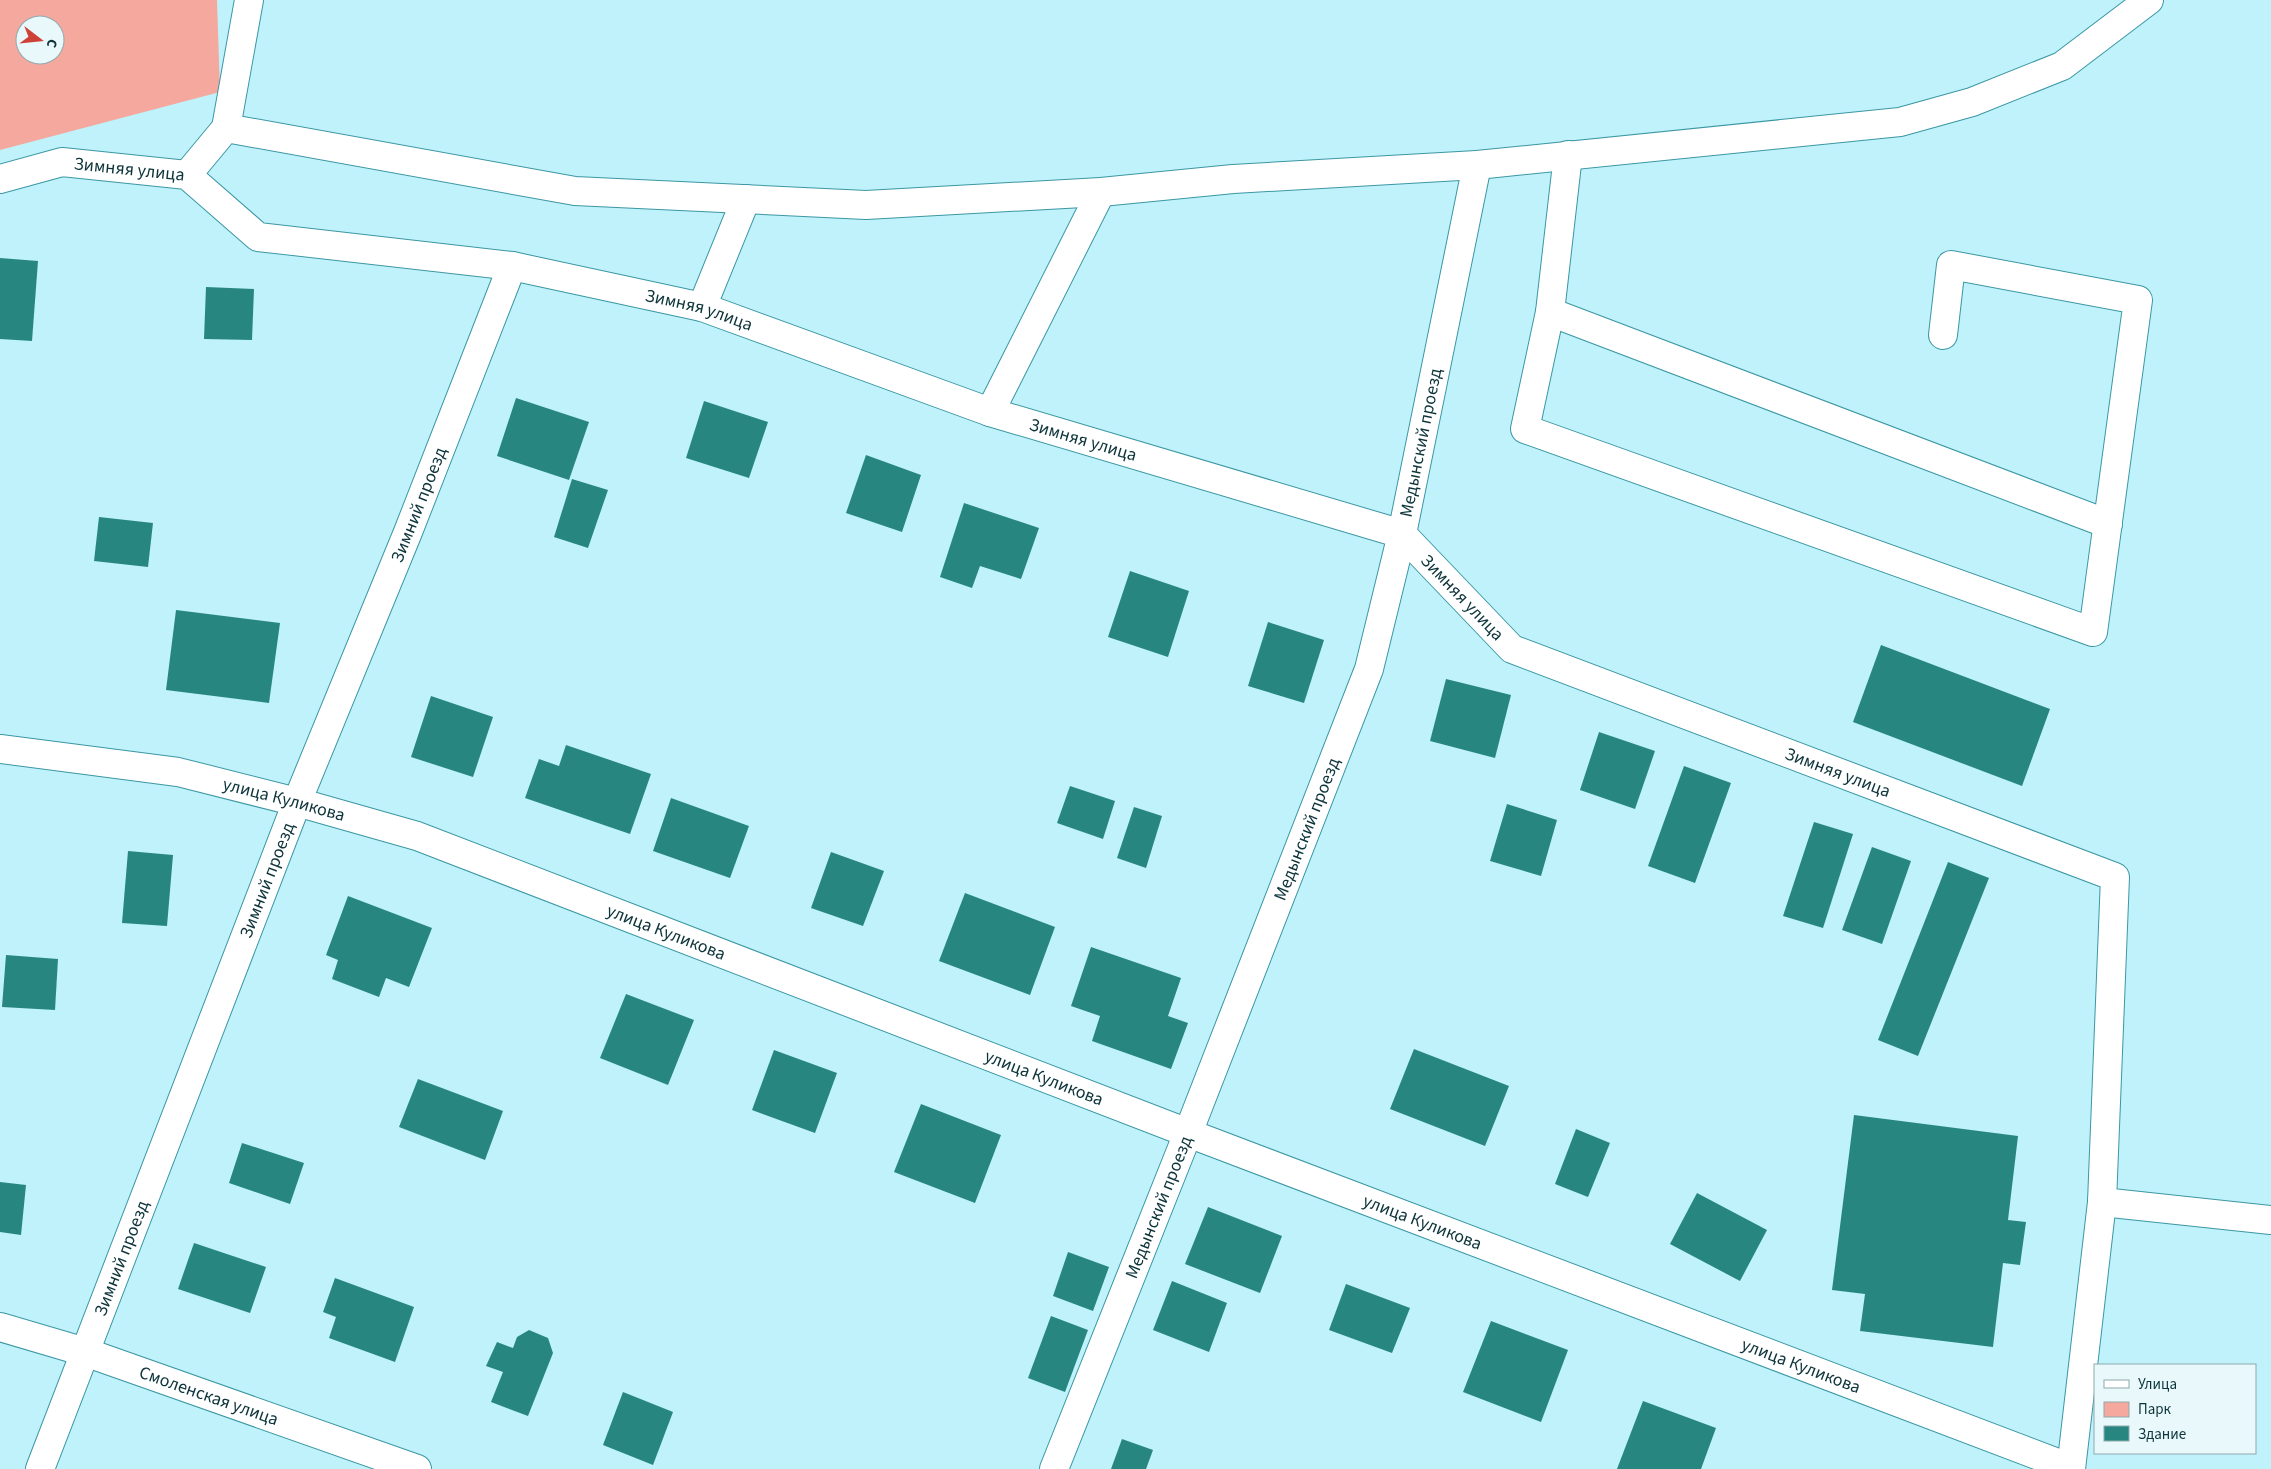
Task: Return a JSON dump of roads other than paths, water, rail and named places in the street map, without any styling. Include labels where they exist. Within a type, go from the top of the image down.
[{"type":"street","points":[[187,175],[226,128],[249,0]]},
{"type":"street","points":[[226,128],[575,190],[866,205],[1101,192],[1233,179],[1477,165],[1900,122],[1972,102],[2062,66],[2149,0]]},
{"type":"street","points":[[1568,156],[1550,312],[1525,428],[2093,632],[2138,300],[1951,265],[1943,335]]},
{"type":"street","name":"Зимняя улица","points":[[0,179],[62,162],[187,175],[258,237],[512,266],[702,306],[990,412],[1402,534],[1512,648],[2115,877],[2102,1202]]},
{"type":"street","name":"Медынский проезд","points":[[1054,1469],[1188,1133],[1369,669],[1402,534],[1477,165]]},
{"type":"street","points":[[990,412],[1101,192]]},
{"type":"street","points":[[702,306],[746,199]]},
{"type":"street","name":"Зимний проезд","points":[[40,1469],[297,802],[408,532],[512,266]]},
{"type":"street","points":[[1550,312],[2108,524]]},
{"type":"street","name":"улица Куликова","points":[[0,748],[178,772],[297,802],[417,836],[1188,1133],[2071,1469]]},
{"type":"street","points":[[2071,1469],[2102,1202],[2271,1220]]},
{"type":"street","name":"Смоленская улица","points":[[0,1327],[85,1352],[417,1469]]}]
